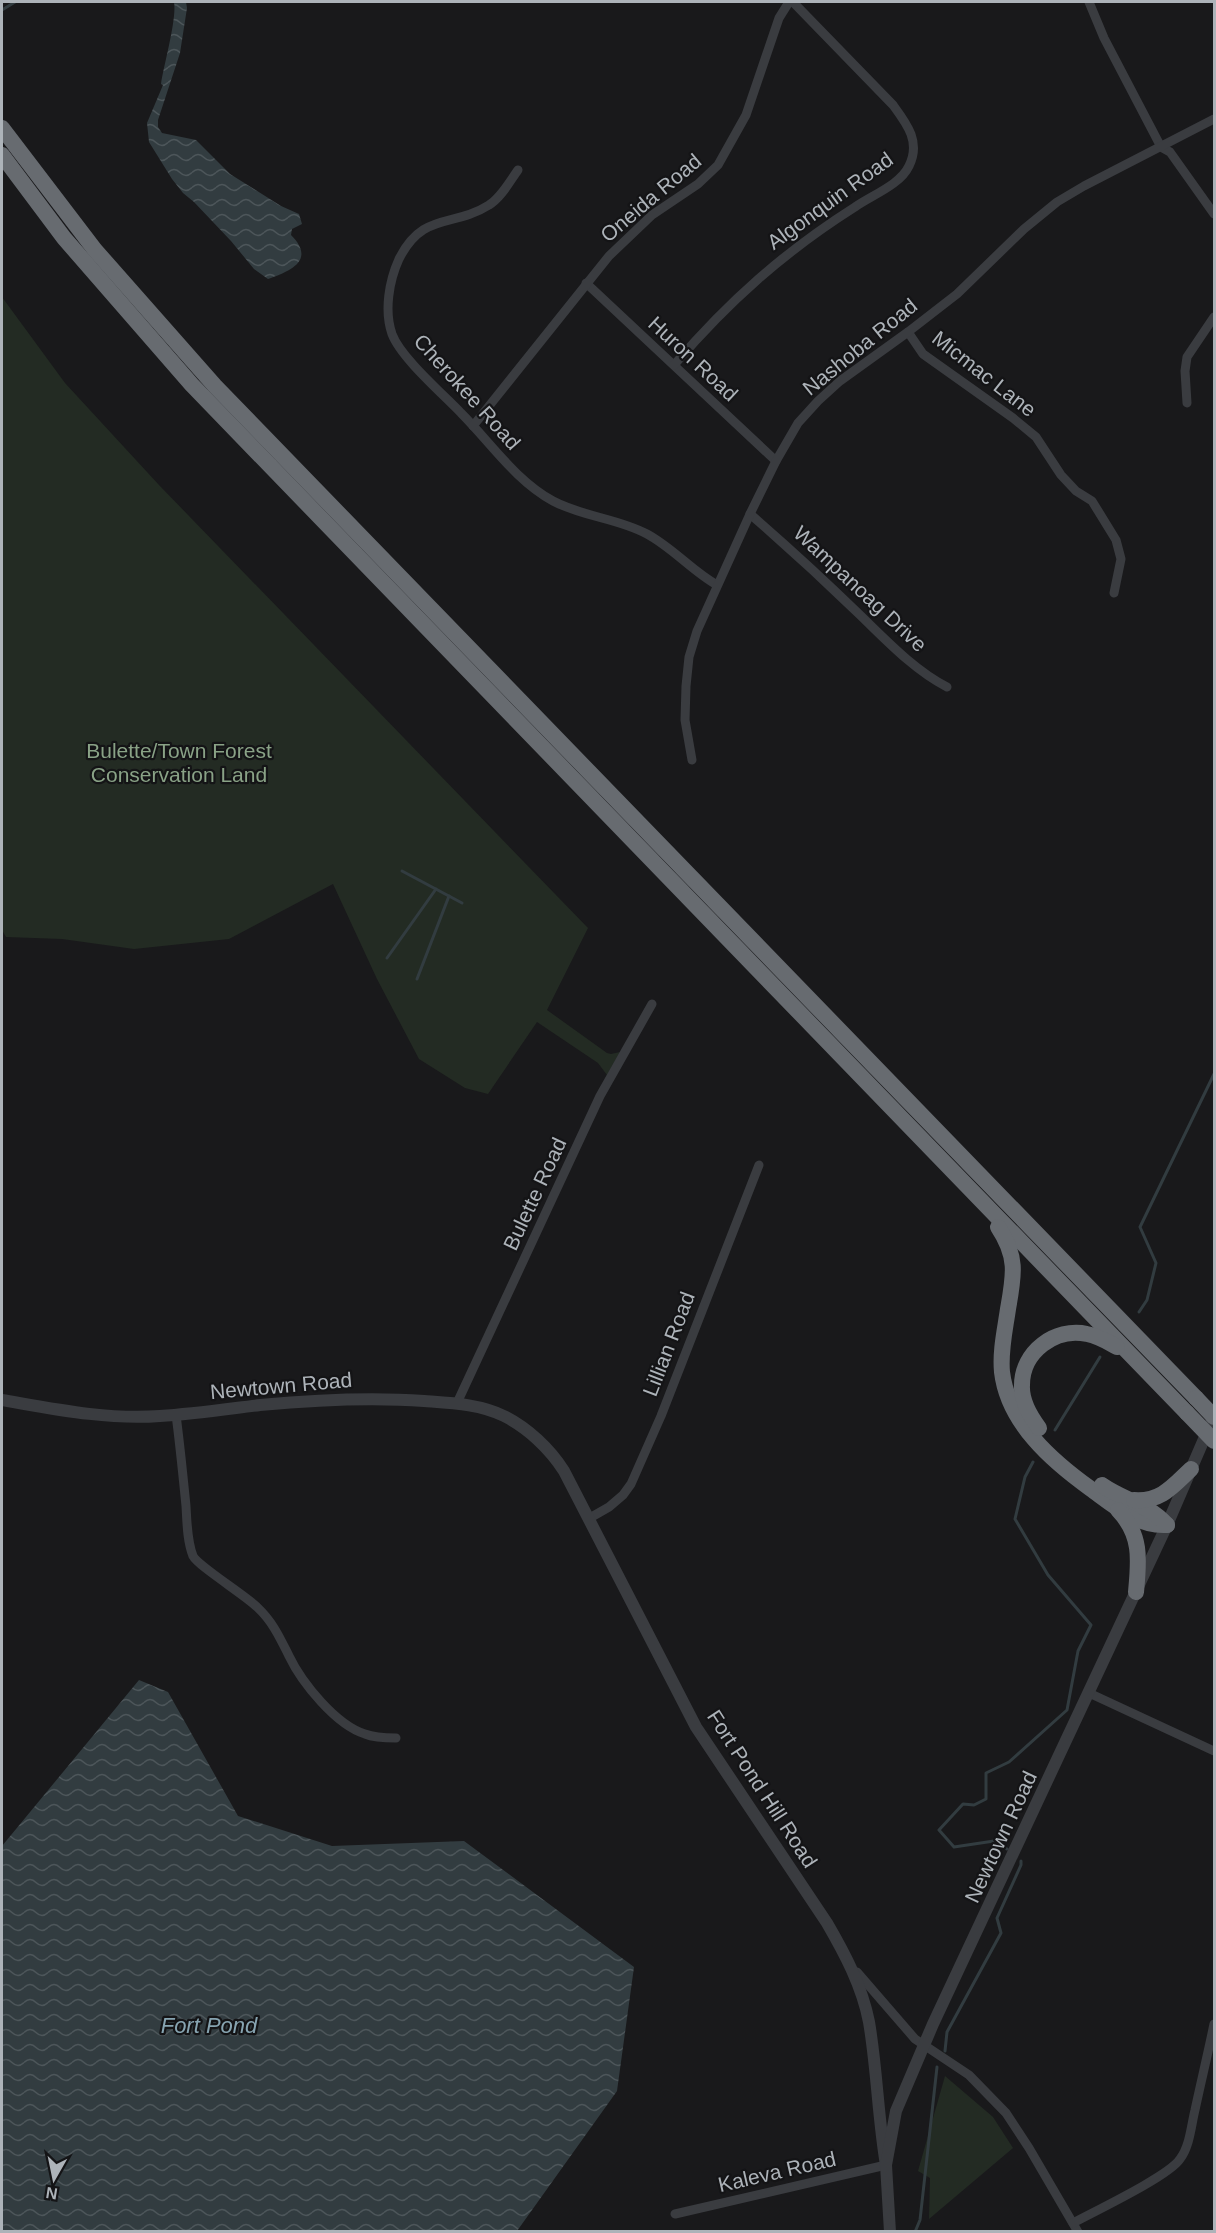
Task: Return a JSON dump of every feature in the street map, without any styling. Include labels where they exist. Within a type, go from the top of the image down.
[{"type":"highway","points":[[2,128],[96,250],[214,386],[1215,1416]]},
{"type":"highway","points":[[2,155],[71,246],[192,385],[1215,1441]]},
{"type":"highway","points":[[982,1200],[1007,1241],[1013,1263],[1013,1281],[1002,1353],[1002,1374],[1013,1409],[1037,1443],[1074,1476],[1137,1519],[1157,1526],[1167,1525]]},
{"type":"highway","points":[[1132,1356],[1099,1338],[1086,1334],[1062,1335],[1040,1346],[1031,1356],[1024,1370],[1022,1386],[1024,1400],[1029,1414],[1059,1451],[1101,1485],[1132,1499],[1157,1514],[1167,1525]]},
{"type":"highway","points":[[1132,1499],[1146,1500],[1161,1495],[1191,1469]]},
{"type":"highway","points":[[1109,1502],[1121,1513],[1136,1542],[1139,1555],[1136,1592]]},
{"type":"street","name":"Oneida Road","points":[[473,426],[609,256],[652,215],[698,184],[718,165],[746,115],[779,18],[789,2]]},
{"type":"street","name":"Algonquin Road","points":[[674,365],[738,297],[782,257],[818,230],[893,183],[905,173],[911,164],[915,151],[914,138],[893,105],[793,2]]},
{"type":"street","points":[[1089,2],[1104,38],[1161,147],[1170,152],[1215,214]]},
{"type":"street","name":"Nashoba Road","points":[[692,760],[685,720],[686,686],[689,657],[697,631],[750,514],[798,423],[840,381],[957,294],[1024,229],[1057,202],[1215,119]]},
{"type":"street","name":"Cherokee Road","points":[[518,170],[491,204],[474,212],[429,225],[416,234],[399,260],[391,282],[388,322],[394,338],[429,382],[527,483],[552,500],[579,513],[622,523],[646,533],[717,585]]},
{"type":"street","name":"Huron Road","points":[[586,283],[776,461]]},
{"type":"street","points":[[1187,403],[1185,372],[1187,357],[1215,317]]},
{"type":"street","name":"Micmac Lane","points":[[908,332],[923,354],[1036,436],[1061,475],[1076,491],[1092,501],[1116,540],[1121,559],[1114,593]]},
{"type":"street","name":"Wampanoag Drive","points":[[750,514],[930,678],[947,687]]},
{"type":"street","name":"Bulette Road","points":[[457,1403],[600,1096],[652,1004]]},
{"type":"street","name":"Lillian Road","points":[[588,1519],[609,1507],[623,1495],[631,1484],[661,1416],[759,1165]]},
{"type":"street","name":"Newtown Road","points":[[2,1400],[75,1412],[118,1416],[177,1415],[347,1398],[457,1403],[505,1416],[534,1436],[550,1452]]},
{"type":"street","points":[[177,1415],[189,1536],[194,1558],[203,1567],[243,1594],[264,1614],[276,1629],[296,1668],[315,1694],[336,1715],[363,1734],[396,1738]]},
{"type":"street","name":"Newtown Road","points":[[890,2232],[886,2165],[896,2111],[924,2046],[1167,1525],[1215,1416]]},
{"type":"street","name":"Fort Pond Hill Road","points":[[550,1452],[564,1472],[701,1736],[827,1923],[844,1953],[869,2021],[886,2165]]},
{"type":"street","points":[[1089,1693],[1215,1750]]},
{"type":"street","points":[[844,1953],[862,1980],[901,2024],[924,2046],[969,2075],[1006,2113],[1076,2227],[1180,2160],[1185,2152],[1192,2125],[1215,2024]]},
{"type":"street","name":"Kaleva Road","points":[[675,2214],[886,2165]]},
{"type":"green space","name":"Bulette/Town Forest Conservation Land","points":[[2,297],[65,383],[159,485],[588,928],[547,1010],[607,1053],[620,1052],[607,1075],[598,1063],[537,1022],[488,1094],[465,1088],[419,1059],[377,979],[333,884],[229,939],[134,949],[62,939],[6,937],[2,930]]},
{"type":"green space","points":[[945,2076],[993,2117],[1013,2148],[929,2219],[930,2178],[918,2171]]},
{"type":"water","points":[[174,2],[186,2],[187,8],[180,53],[158,120],[158,127],[162,133],[196,140],[230,174],[281,206],[299,214],[302,224],[292,229],[291,235],[298,244],[301,258],[292,268],[268,279],[254,269],[231,241],[183,193],[149,142],[147,123],[163,85],[161,84],[172,30]]},
{"type":"water","name":"Fort Pond","points":[[139,1680],[168,1692],[238,1816],[332,1846],[464,1841],[634,1967],[617,2091],[517,2231],[2,2231],[2,1846]]},
{"type":"waterway","points":[[2,10],[15,2]]},
{"type":"waterway","points":[[402,871],[462,903]]},
{"type":"waterway","points":[[387,958],[436,889]]},
{"type":"waterway","points":[[417,979],[449,896]]},
{"type":"waterway","points":[[1139,1312],[1147,1300],[1156,1263],[1140,1227],[1214,1074]]},
{"type":"waterway","points":[[1055,1430],[1100,1357]]},
{"type":"waterway","points":[[1007,1849],[994,1841],[954,1847],[939,1830],[963,1804],[974,1805],[986,1799],[986,1773],[1009,1762],[1067,1710],[1078,1651],[1091,1625],[1048,1575],[1015,1519],[1025,1477],[1033,1462]]},
{"type":"waterway","points":[[945,2051],[947,2032],[1001,1933],[997,1918],[1021,1861]]},
{"type":"waterway","points":[[915,2232],[920,2220],[937,2067]]}]
